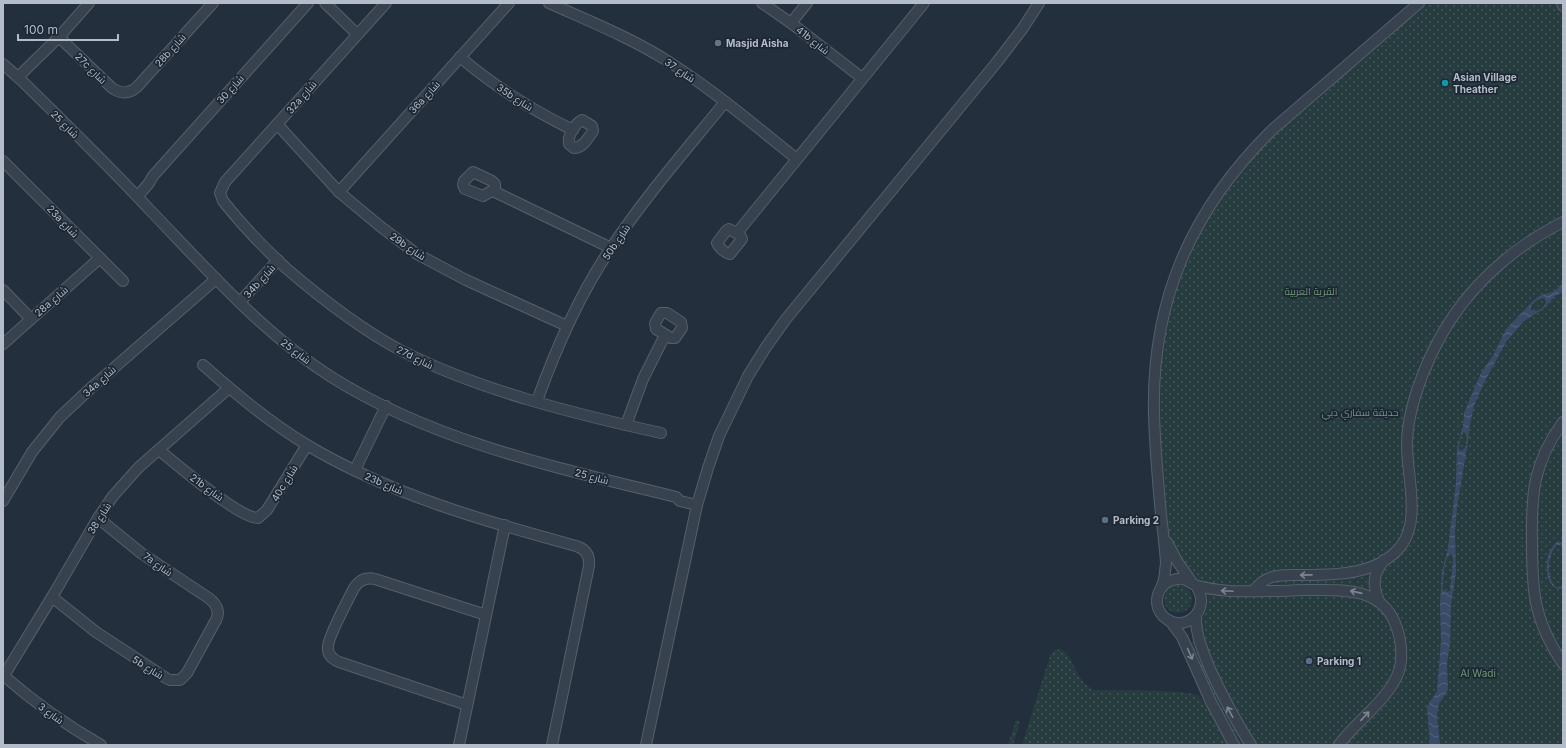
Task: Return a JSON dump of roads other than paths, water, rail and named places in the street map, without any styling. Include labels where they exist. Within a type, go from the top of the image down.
[{"type":"street","points":[[20,79],[89,3]]},
{"type":"street","name":"28b شارع","points":[[125,93],[137,87],[213,3]]},
{"type":"street","name":"شارع 30","points":[[136,194],[146,180],[153,176],[308,3]]},
{"type":"street","points":[[324,3],[357,34]]},
{"type":"street","name":"32a شارع","points":[[220,193],[225,182],[386,3]]},
{"type":"street","name":"36a شارع","points":[[339,192],[509,3]]},
{"type":"street","name":"شارع 37","points":[[549,3],[617,33],[683,71],[797,159]]},
{"type":"street","name":"41b شارع","points":[[762,3],[791,23],[862,78]]},
{"type":"street","points":[[791,23],[807,3]]},
{"type":"street","points":[[737,233],[924,3]]},
{"type":"street","points":[[646,745],[698,502],[719,436],[748,376],[786,319],[1011,45],[1039,3]]},
{"type":"street","points":[[1164,534],[1176,561],[1202,597],[1200,610],[1196,616],[1184,622],[1177,623],[1165,618],[1158,606],[1158,594],[1164,580],[1166,563],[1155,428],[1155,368],[1159,335],[1165,309],[1179,265],[1192,235],[1220,190],[1253,149],[1272,130],[1419,3]]},
{"type":"street","name":"27c شارع","points":[[59,37],[112,88],[116,91],[125,93]]},
{"type":"street","name":"35b شارع","points":[[460,57],[488,80],[517,100],[573,130]]},
{"type":"street","name":"شارع 25","points":[[3,64],[136,194],[216,279],[261,323],[308,361],[347,386],[386,406],[436,428],[502,451],[676,497],[680,501],[698,502]]},
{"type":"street","name":"50b شارع","points":[[537,401],[546,375],[567,326],[611,248],[661,180],[725,102]]},
{"type":"street","name":"29b شارع","points":[[277,124],[339,192],[376,223],[417,254],[466,280],[567,326]]},
{"type":"street","name":"23a شارع","points":[[3,161],[123,281]]},
{"type":"street","points":[[493,191],[611,248]]},
{"type":"street","name":"27d شارع","points":[[220,193],[225,204],[278,260],[319,296],[371,333],[399,349],[452,373],[493,388],[626,425],[661,433]]},
{"type":"street","points":[[1253,591],[1264,581],[1278,576],[1333,575],[1348,573],[1373,566],[1399,549],[1409,530],[1412,511],[1407,443],[1410,418],[1419,384],[1437,342],[1461,304],[1491,271],[1527,243],[1563,222]]},
{"type":"street","name":"28a شارع","points":[[3,344],[100,258]]},
{"type":"street","name":"34b شارع","points":[[240,302],[278,260]]},
{"type":"street","name":"34a شارع","points":[[3,501],[32,452],[60,417],[92,387],[216,279]]},
{"type":"street","points":[[3,290],[31,319]]},
{"type":"street","points":[[626,425],[643,379],[665,335]]},
{"type":"street","name":"23b شارع","points":[[204,365],[229,388],[266,417],[307,445],[355,470],[414,495],[581,548],[587,554],[589,557],[589,566],[552,745]]},
{"type":"street","name":"شارع 38","points":[[3,676],[52,597],[98,518],[121,486],[139,467],[229,388]]},
{"type":"street","points":[[355,470],[386,406]]},
{"type":"street","points":[[1563,422],[1548,446],[1537,473],[1534,487],[1532,571],[1535,600],[1543,627],[1555,652],[1563,664]]},
{"type":"street","name":"40c شارع","points":[[258,518],[267,510],[307,445]]},
{"type":"street","name":"21b شارع","points":[[159,450],[193,478],[222,499],[246,515],[258,518]]},
{"type":"street","name":"7a شارع","points":[[98,518],[141,553],[210,599],[218,609]]},
{"type":"street","points":[[459,745],[505,525]]},
{"type":"street","points":[[1339,745],[1392,686],[1400,663],[1400,639],[1393,618],[1379,601],[1375,590],[1374,579],[1378,568],[1385,559]]},
{"type":"street","points":[[1161,588],[1171,580],[1178,578],[1219,590],[1348,590],[1359,592],[1379,601]]},
{"type":"street","points":[[467,705],[339,662],[330,656],[328,645],[354,588],[365,579],[375,579],[486,615]]},
{"type":"street","name":"5b شارع","points":[[52,597],[118,648],[166,678],[175,681],[180,680],[187,673],[216,620],[218,609]]},
{"type":"street","points":[[1196,616],[1196,632],[1209,666],[1224,700],[1251,745]]},
{"type":"street","points":[[1170,621],[1182,637],[1211,702],[1234,745]]},
{"type":"street","name":"شارع 3","points":[[3,676],[43,708],[101,745]]},
{"type":"water","points":[[1563,283],[1563,292],[1555,296],[1543,309],[1523,322],[1506,342],[1484,383],[1474,406],[1457,507],[1455,533],[1456,572],[1451,605],[1450,643],[1447,664],[1448,690],[1439,704],[1437,715],[1440,745],[1430,745],[1427,707],[1437,691],[1441,641],[1440,605],[1442,572],[1448,548],[1456,483],[1457,448],[1463,426],[1464,413],[1481,373],[1494,354],[1507,328],[1539,296],[1555,291]],"holes":[[[1544,298],[1546,302],[1542,308],[1536,311],[1531,310],[1531,307],[1535,302]],[[1464,432],[1467,434],[1466,446],[1461,451],[1459,449],[1459,445]],[[1450,554],[1453,558],[1450,591],[1447,592],[1442,588],[1447,558]]]},
{"type":"water","points":[[1558,542],[1563,542],[1563,545],[1557,545],[1551,554],[1549,572],[1553,583],[1556,587],[1563,587],[1561,589],[1555,588],[1550,583],[1547,568],[1549,552]]},
{"type":"place","name":"Masjid Aisha","points":[[718,43]]},
{"type":"place","name":"Asian Village Theather","points":[[1445,83]]},
{"type":"place","name":"Parking 2","points":[[1105,520]]},
{"type":"place","name":"Parking 1","points":[[1309,661]]},
{"type":"park label","name":"القرية العربية","points":[[1311,291]]},
{"type":"park label","name":"حديقة سفاري دبي","points":[[1360,412]]},
{"type":"park label","name":"Al Wadi","points":[[1478,673]]}]
